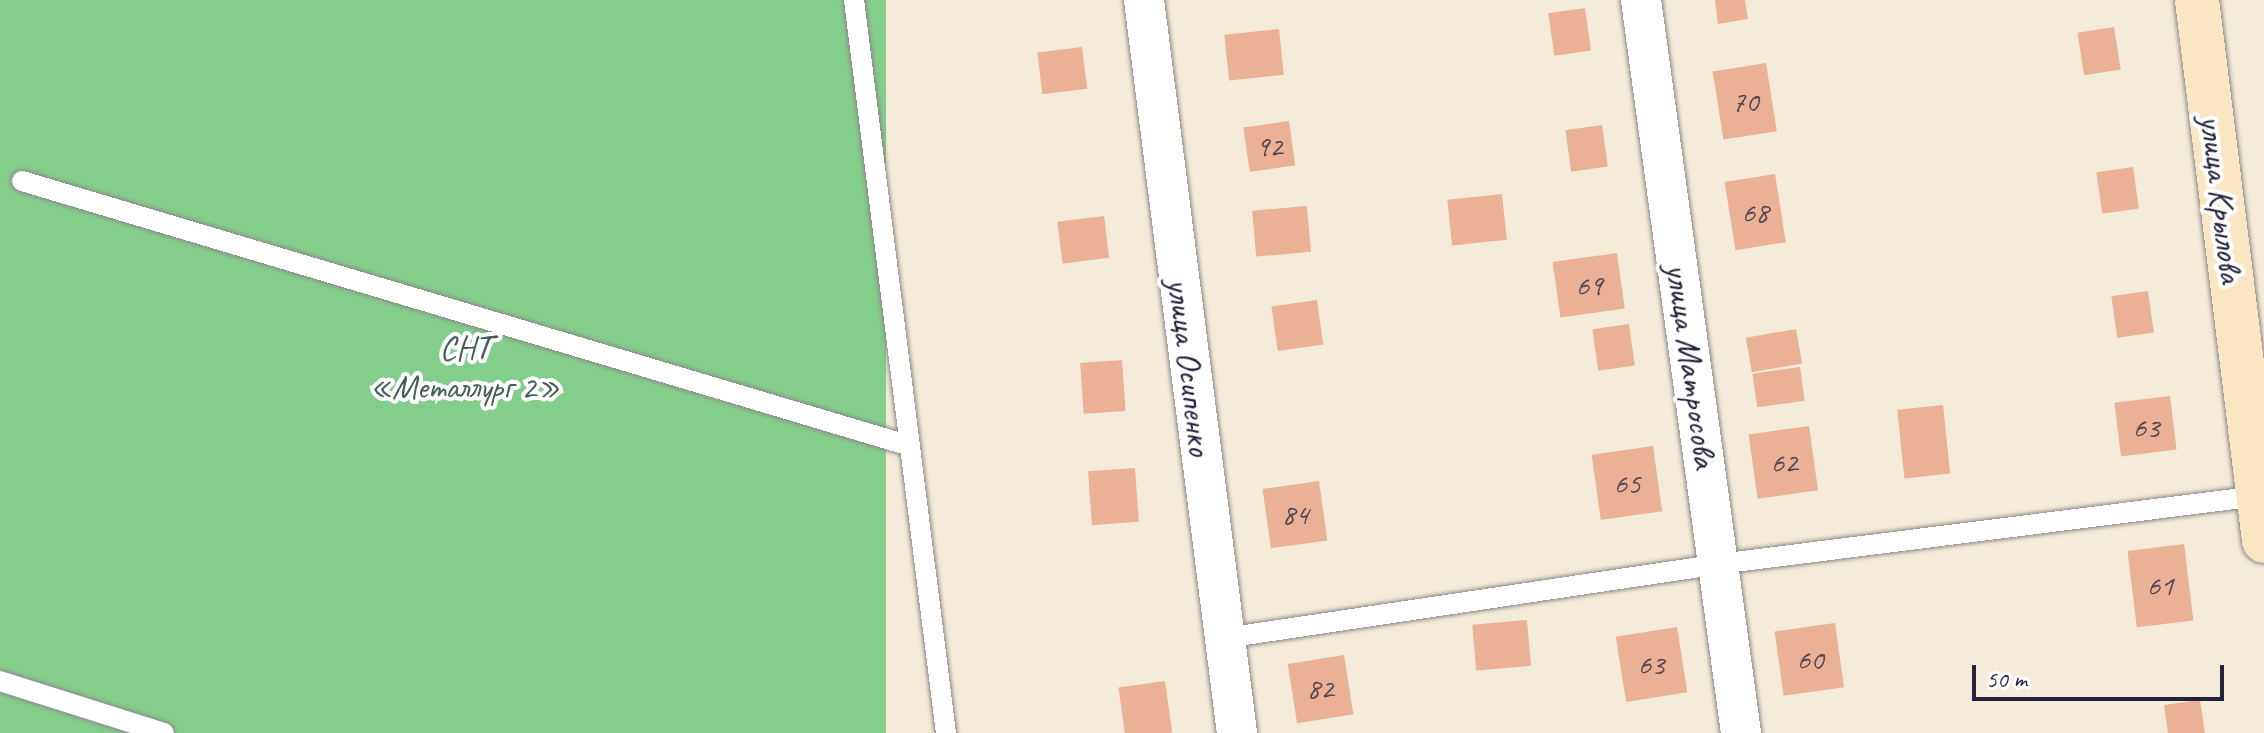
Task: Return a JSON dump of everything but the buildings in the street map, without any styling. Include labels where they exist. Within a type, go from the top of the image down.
[{"type":"main road","name":"улица Крылова","points":[[2197,0],[2259,470],[2264,541]]},
{"type":"street","name":"улица Осипенко","points":[[1144,0],[1237,733]]},
{"type":"street","name":"улица Матросова","points":[[1641,0],[1741,733]]},
{"type":"lane","points":[[854,0],[907,445],[946,733]]},
{"type":"lane","points":[[22,181],[907,445]]},
{"type":"lane","points":[[1225,638],[1719,564],[2259,470]]},
{"type":"lane","points":[[0,681],[164,733]]},
{"type":"green space","name":"СНТ «Металлург 2»","points":[[0,0],[886,0],[886,733],[0,733]]}]
